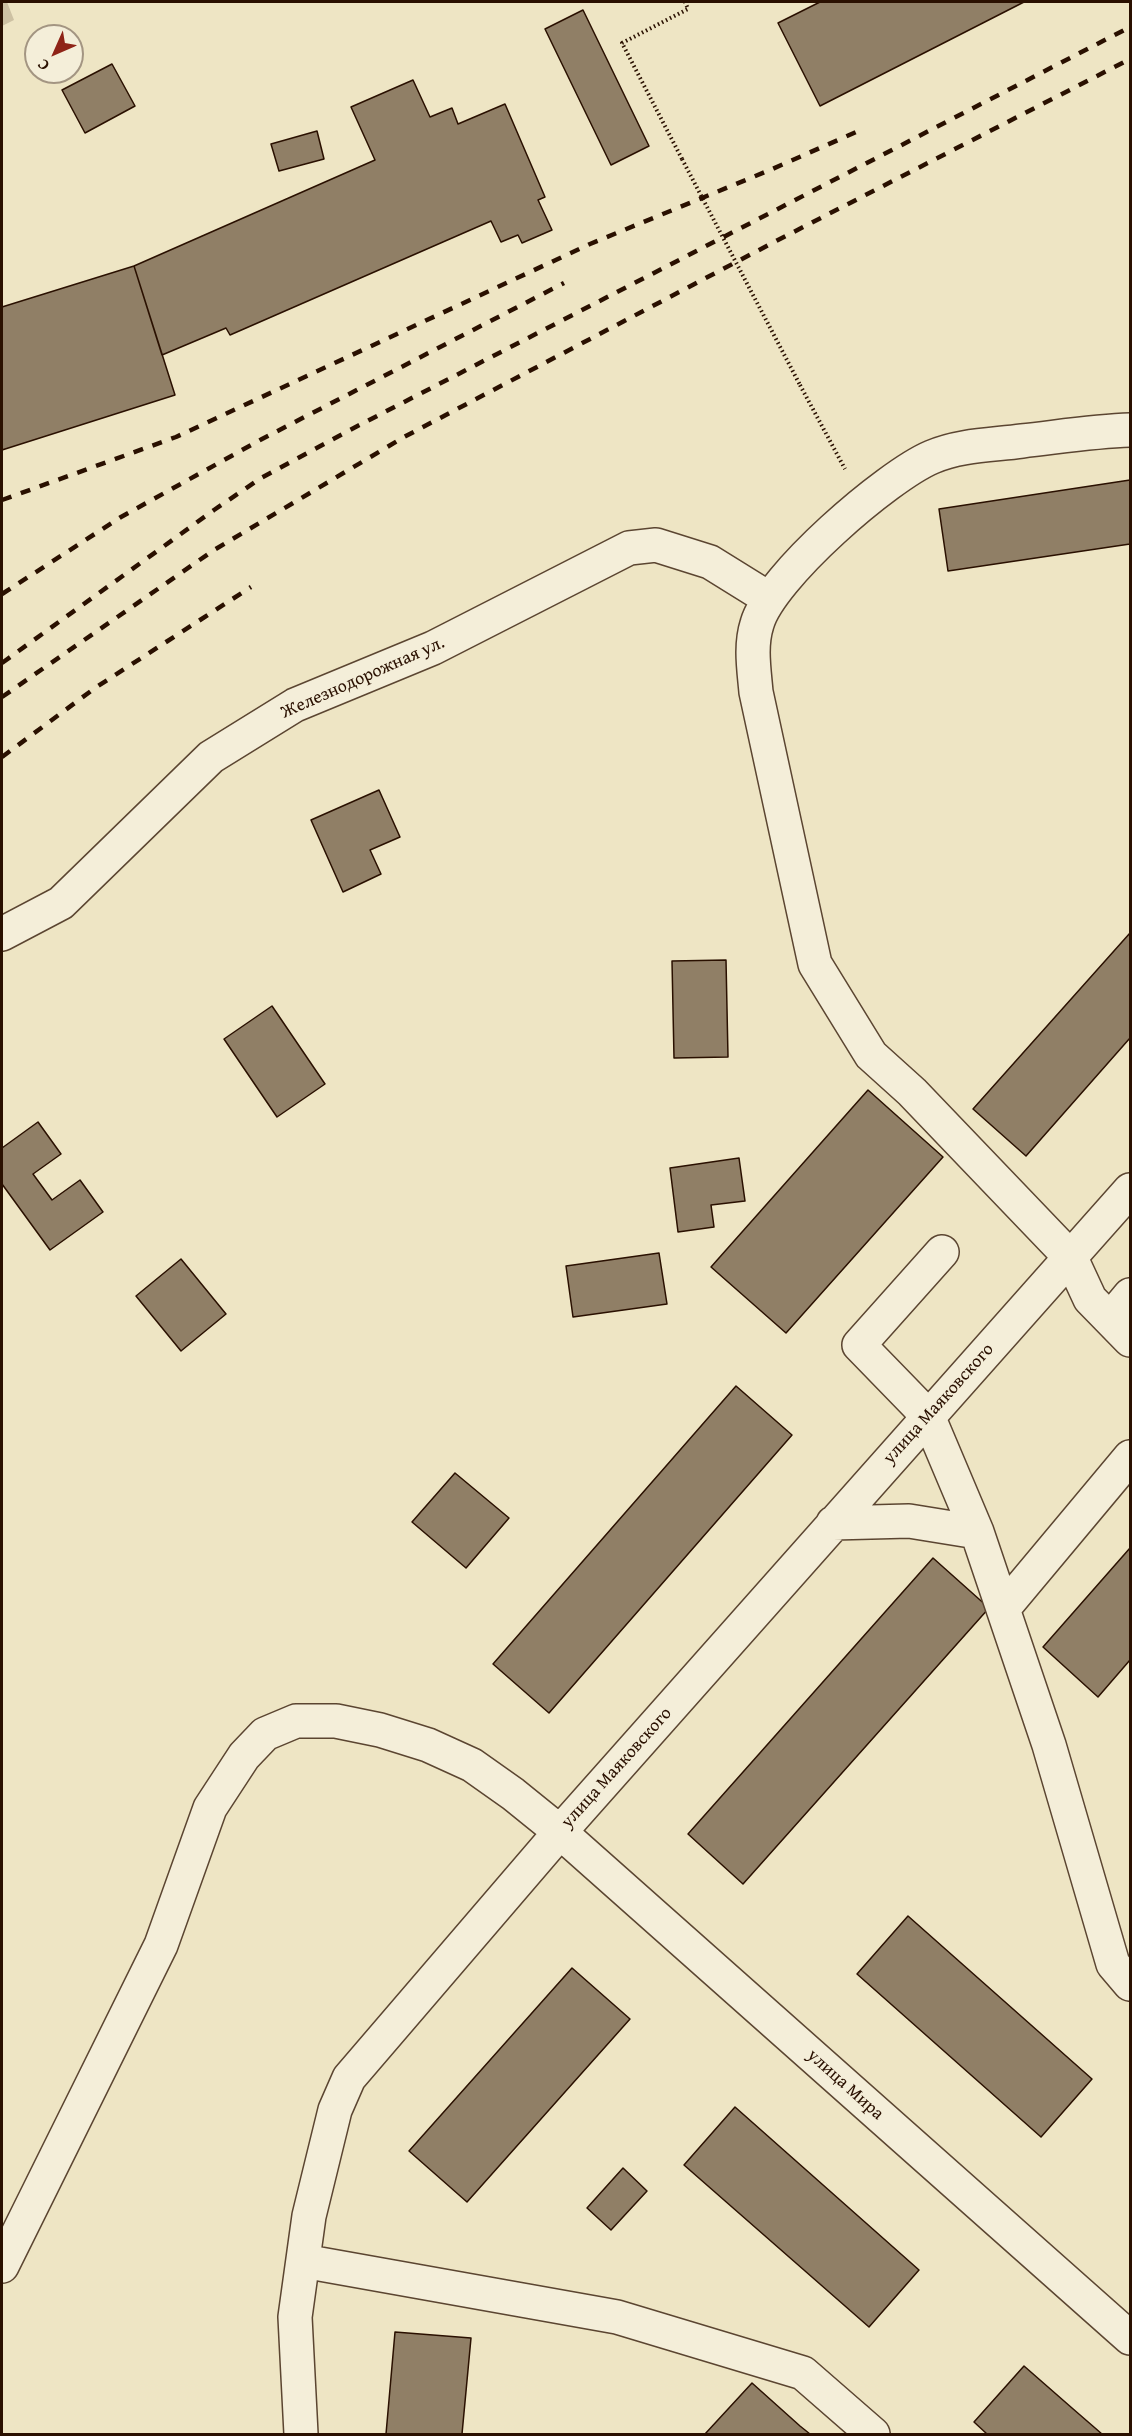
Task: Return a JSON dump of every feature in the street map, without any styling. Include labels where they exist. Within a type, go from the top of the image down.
[{"type":"street","points":[[1124,1318],[1090,1299],[1071,1258],[912,1092],[871,1055],[815,964],[756,692],[752,652],[757,623],[777,588],[844,519],[909,469],[933,457],[962,448],[1131,430]]},
{"type":"street","name":"Железнодорожная ул.","points":[[2,934],[61,903],[211,757],[296,705],[433,648],[629,548],[656,545],[710,562],[777,588]]},
{"type":"street","name":"улица Маяковского","points":[[301,2434],[295,2317],[309,2216],[335,2110],[349,2078],[560,1832],[1131,1190]]},
{"type":"street","points":[[942,1252],[859,1345],[928,1416],[977,1532],[1049,1745],[1113,1964],[1131,1984]]},
{"type":"street","points":[[1003,1609],[1131,1457]]},
{"type":"street","points":[[833,1524],[909,1521],[977,1532]]},
{"type":"street","name":"улица Мира","points":[[2,2266],[161,1945],[210,1808],[244,1756],[265,1734],[296,1721],[336,1721],[380,1730],[428,1745],[472,1765],[513,1794],[560,1832],[1131,2338]]},
{"type":"street","points":[[303,2261],[617,2317],[803,2373],[873,2434]]},
{"type":"path","points":[[685,2],[688,9],[622,43],[850,478]]},
{"type":"shaded area","points":[[2,2],[7,2],[14,20],[2,26]]},
{"type":"building","points":[[820,2],[1024,2],[820,106],[778,23]]},
{"type":"building","points":[[583,10],[649,146],[611,165],[545,29]]},
{"type":"building","points":[[112,64],[135,106],[85,133],[62,90],[74,84],[84,84],[84,79]]},
{"type":"building","points":[[413,80],[430,117],[452,108],[458,124],[505,104],[545,197],[538,200],[552,230],[522,243],[518,235],[501,242],[491,221],[230,335],[226,328],[162,355],[134,266],[375,160],[351,107]]},
{"type":"building","points":[[317,131],[324,159],[279,171],[271,144]]},
{"type":"building","points":[[134,266],[175,395],[2,450],[2,307]]},
{"type":"building","points":[[1130,480],[1130,544],[948,571],[939,509]]},
{"type":"building","points":[[379,790],[400,837],[370,850],[381,874],[343,892],[311,820]]},
{"type":"building","points":[[1130,933],[1130,1038],[1026,1156],[973,1109]]},
{"type":"building","points":[[726,960],[728,1057],[674,1058],[672,961]]},
{"type":"building","points":[[272,1006],[325,1084],[277,1117],[224,1039]]},
{"type":"building","points":[[868,1090],[943,1157],[786,1333],[711,1267]]},
{"type":"building","points":[[38,1122],[61,1154],[33,1174],[52,1200],[80,1180],[103,1212],[50,1250],[2,1184],[2,1148]]},
{"type":"building","points":[[739,1158],[745,1201],[711,1205],[714,1227],[678,1232],[670,1168]]},
{"type":"building","points":[[659,1253],[667,1304],[573,1317],[566,1266]]},
{"type":"building","points":[[181,1259],[226,1314],[181,1351],[136,1296]]},
{"type":"building","points":[[736,1386],[792,1435],[549,1713],[493,1664]]},
{"type":"building","points":[[455,1473],[509,1518],[466,1568],[412,1522]]},
{"type":"building","points":[[1130,1548],[1130,1660],[1098,1697],[1043,1647]]},
{"type":"building","points":[[933,1558],[989,1608],[743,1884],[688,1834]]},
{"type":"building","points":[[908,1916],[1092,2079],[1041,2137],[857,1974]]},
{"type":"building","points":[[572,1968],[630,2019],[467,2202],[409,2151]]},
{"type":"building","points":[[735,2107],[919,2270],[869,2327],[684,2165]]},
{"type":"building","points":[[623,2168],[647,2191],[611,2230],[587,2208]]},
{"type":"building","points":[[395,2332],[471,2338],[462,2434],[386,2434]]},
{"type":"building","points":[[1024,2366],[1102,2434],[987,2434],[974,2422]]},
{"type":"building","points":[[752,2383],[800,2426],[810,2434],[705,2434]]},
{"type":"railway","points":[[2,663],[261,478],[1130,27]]},
{"type":"railway","points":[[2,697],[214,550],[404,437],[778,240],[1130,59]]},
{"type":"railway","points":[[2,500],[176,437],[590,244],[863,129]]},
{"type":"railway","points":[[2,594],[121,517],[262,439],[564,283]]},
{"type":"railway","points":[[2,757],[95,688],[251,587]]}]
